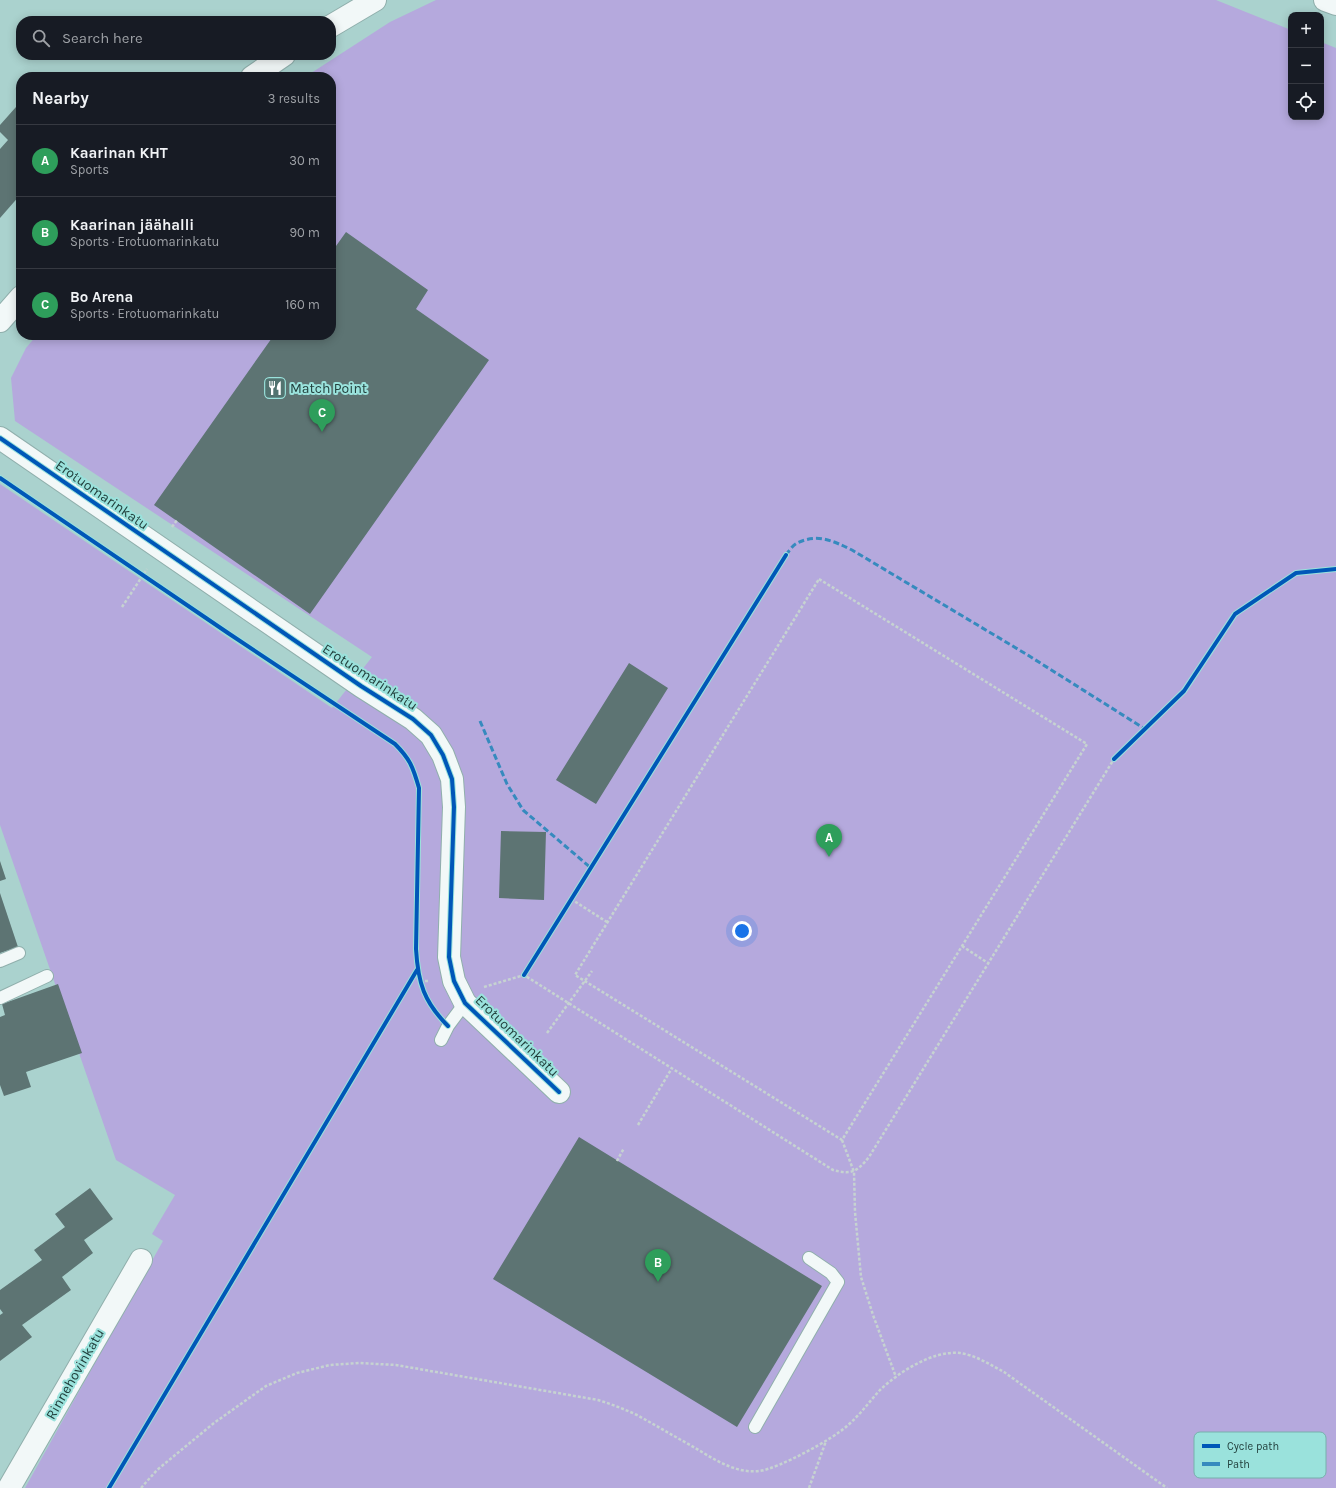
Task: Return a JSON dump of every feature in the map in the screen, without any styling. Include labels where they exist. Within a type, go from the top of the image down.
[{"type":"street","points":[[336,23],[375,0]]},
{"type":"street","points":[[1325,0],[1336,4]]},
{"type":"street","points":[[259,72],[277,60]]},
{"type":"street","points":[[0,321],[16,303]]},
{"type":"street","name":"Erotuomarinkatu","points":[[0,438],[355,682],[414,719],[431,735],[443,755],[452,779],[454,807],[449,957],[454,981],[465,1003],[559,1092]]},
{"type":"street","name":"Rinnehovinkatu","points":[[9,1488],[140,1260]]},
{"type":"lane","points":[[0,961],[19,953]]},
{"type":"lane","points":[[0,998],[47,976]]},
{"type":"lane","points":[[441,1040],[448,1026],[465,1003]]},
{"type":"lane","points":[[755,1427],[838,1282],[832,1273],[809,1258]]},
{"type":"path","points":[[137,571],[150,580]]},
{"type":"path","points":[[842,1140],[1087,744],[819,579],[575,975],[842,1140],[854,1172],[855,1212],[861,1277],[873,1315],[896,1377]]},
{"type":"path","points":[[528,969],[524,975],[833,1170],[844,1173],[854,1172],[869,1157],[1114,759],[1119,754]]},
{"type":"path","points":[[567,905],[575,893]]},
{"type":"path","points":[[571,899],[607,922]]},
{"type":"path","points":[[962,946],[988,963]]},
{"type":"path","points":[[547,1033],[592,971]]},
{"type":"path","points":[[418,976],[421,986]]},
{"type":"path","points":[[638,1125],[672,1068]]},
{"type":"path","points":[[617,1161],[624,1148]]},
{"type":"path","points":[[141,1488],[157,1470],[214,1423],[266,1386],[297,1373],[330,1365],[359,1363],[396,1365],[598,1400],[618,1406],[636,1415],[720,1462],[739,1470],[759,1471],[776,1466],[826,1440],[847,1426],[879,1391],[896,1377],[915,1365],[946,1353],[962,1353],[981,1360],[1004,1372],[1167,1488]]},
{"type":"path","points":[[808,1488],[826,1440]]},
{"type":"shaded area","points":[[436,0],[1216,0],[1288,29],[1288,120],[1324,120],[1324,43],[1336,48],[1336,1488],[25,1488],[163,1241],[152,1234],[175,1195],[116,1160],[0,825],[0,484],[332,708],[372,657],[15,421],[11,378],[26,348],[33,340],[336,340],[336,72],[313,72],[331,60],[336,60],[336,57],[390,22]]},
{"type":"building","points":[[16,107],[16,200],[0,218],[0,149],[8,140],[0,132],[0,125]]},
{"type":"building","points":[[346,232],[428,290],[416,309],[489,360],[310,614],[154,505],[270,340],[336,340],[336,246]]},
{"type":"building","points":[[629,663],[668,688],[596,804],[556,780]]},
{"type":"building","points":[[501,831],[546,832],[544,900],[499,898]]},
{"type":"building","points":[[0,861],[6,879],[0,881]]},
{"type":"building","points":[[0,893],[18,947],[0,953]]},
{"type":"building","points":[[58,984],[82,1053],[26,1072],[31,1087],[4,1096],[0,1085],[0,1017],[5,1015],[2,1004]]},
{"type":"building","points":[[579,1137],[822,1286],[737,1427],[493,1279]]},
{"type":"building","points":[[90,1188],[113,1219],[84,1240],[93,1253],[62,1277],[71,1290],[22,1325],[32,1337],[0,1361],[0,1315],[3,1313],[0,1309],[0,1290],[42,1260],[34,1250],[65,1227],[55,1214]]},
{"type":"marked path","points":[[786,555],[796,544],[805,540],[819,538],[832,541],[852,550],[1026,654],[1145,729]]},
{"type":"marked path","points":[[480,721],[507,784],[523,810],[591,868]]},
{"type":"cycle path","points":[[0,438],[361,686],[413,719],[431,735],[443,755],[452,779],[454,807],[449,957],[454,981],[465,1003],[559,1092]]},
{"type":"cycle path","points":[[0,478],[228,633],[395,744],[404,754],[413,769],[419,788],[416,949],[418,972],[428,1000],[433,1009],[448,1026]]},
{"type":"cycle path","points":[[524,975],[786,555]]},
{"type":"cycle path","points":[[1114,759],[1184,691],[1235,614],[1296,573],[1336,569]]},
{"type":"cycle path","points":[[109,1488],[417,970]]},
{"type":"place","name":"Match Point","points":[[275,388]]},
{"type":"place","name":"Bo Arena","points":[[322,432]]},
{"type":"place","name":"Kaarinan KHT","points":[[829,857]]},
{"type":"place","name":"Kaarinan jäähalli","points":[[658,1282]]}]
